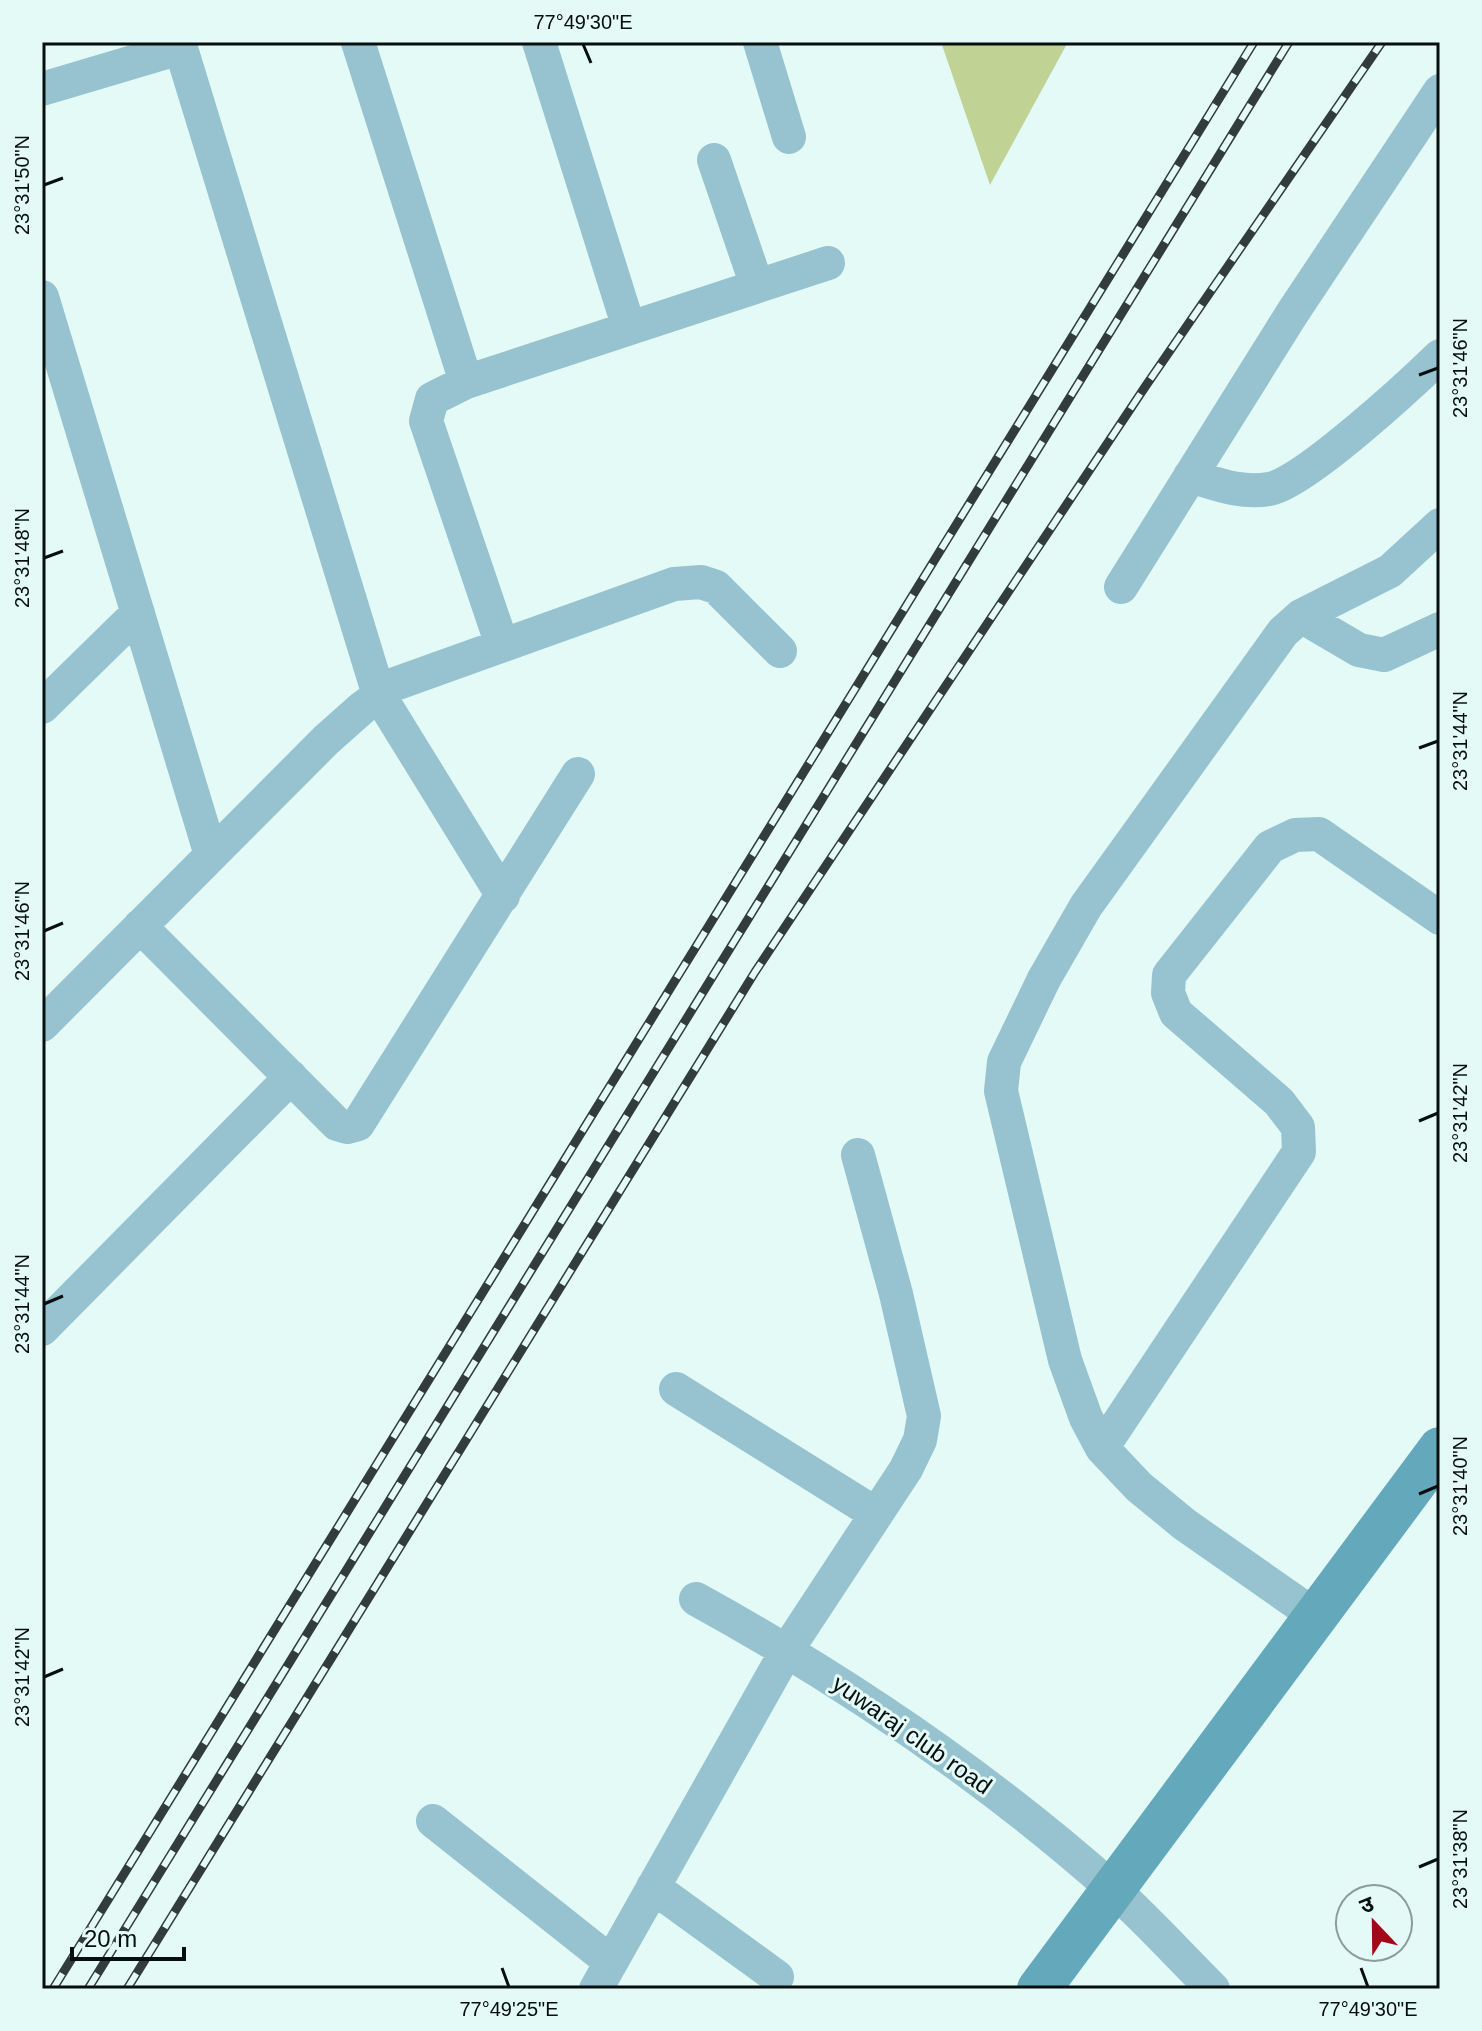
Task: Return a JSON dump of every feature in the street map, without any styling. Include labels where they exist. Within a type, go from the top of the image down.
[{"type":"main road","points":[[1039,1989],[1440,1449]]},
{"type":"street","points":[[358,42],[466,382]]},
{"type":"street","points":[[539,42],[629,328]]},
{"type":"street","points":[[760,42],[789,137]]},
{"type":"street","points":[[42,89],[180,45],[379,695],[503,896]]},
{"type":"street","points":[[1121,587],[1293,312],[1440,91]]},
{"type":"street","points":[[714,160],[757,286]]},
{"type":"street","points":[[502,645],[426,421],[432,399],[466,382],[828,263]]},
{"type":"street","points":[[42,297],[211,855]]},
{"type":"street","points":[[1190,476],[1244,491],[1272,489],[1300,475],[1440,356]]},
{"type":"street","points":[[1317,1617],[1184,1524],[1139,1487],[1102,1448],[1086,1418],[1065,1360],[1001,1091],[1004,1062],[1044,979],[1086,906],[1283,632],[1301,616],[1390,571],[1440,525]]},
{"type":"street","points":[[42,1025],[326,740],[395,684],[674,584],[701,582],[716,587],[780,651]]},
{"type":"street","points":[[42,707],[138,613]]},
{"type":"street","points":[[1301,616],[1359,650],[1384,655],[1440,629]]},
{"type":"street","points":[[140,926],[337,1124],[347,1127],[358,1124],[578,774]]},
{"type":"street","points":[[1102,1448],[1299,1152],[1298,1127],[1279,1102],[1176,1013],[1168,993],[1169,975],[1270,847],[1295,835],[1319,834],[1440,918]]},
{"type":"street","points":[[42,1329],[291,1077]]},
{"type":"street","points":[[433,1821],[603,1975],[787,1650],[906,1469],[920,1440],[924,1416],[896,1294],[858,1155]]},
{"type":"street","points":[[676,1389],[876,1514]]},
{"type":"street","name":"yuwaraj club road","points":[[696,1599],[787,1650],[893,1718],[994,1793],[1114,1891],[1213,1989]]},
{"type":"street","points":[[653,1887],[777,1977]]},
{"type":"green space","points":[[941,42],[1068,42],[990,185]]},
{"type":"railway","points":[[53,1989],[1254,42]]},
{"type":"railway","points":[[88,1989],[1289,42]]},
{"type":"railway","points":[[127,1989],[755,972],[1145,387],[1382,42]]}]
